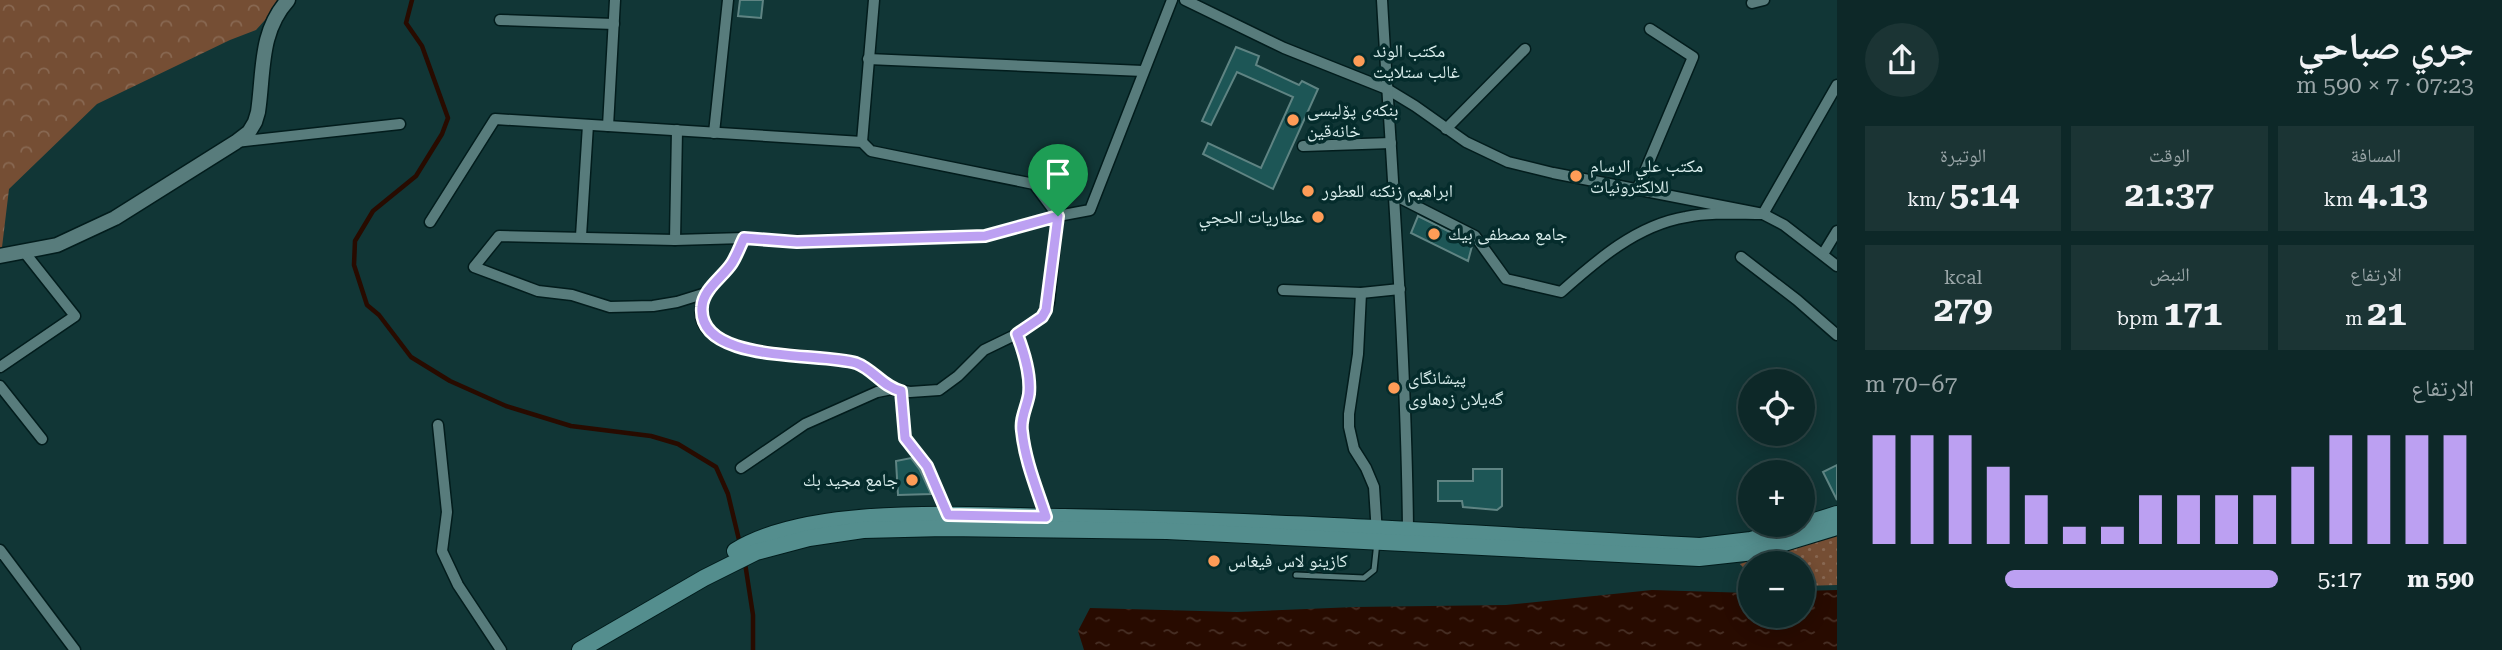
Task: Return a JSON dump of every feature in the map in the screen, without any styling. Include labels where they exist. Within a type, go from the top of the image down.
[{"type":"main road","points":[[1815,521],[1837,514]]},
{"type":"main road","points":[[580,650],[780,532],[834,522],[890,516],[1168,518],[1709,558],[1754,552],[1837,527]]},
{"type":"main road","points":[[763,544],[891,529],[1377,533]]},
{"type":"main road","points":[[1408,535],[1700,546],[1761,537]]},
{"type":"street","points":[[0,256],[24,253],[69,240],[115,218],[249,132],[256,122],[261,97],[267,35],[278,12],[288,0]]},
{"type":"street","points":[[608,126],[615,0]]},
{"type":"street","points":[[714,133],[728,0]]},
{"type":"street","points":[[862,142],[874,0]]},
{"type":"street","points":[[706,293],[653,306],[610,307],[572,295],[538,291],[474,267],[499,236],[675,240],[744,238],[797,242],[985,236],[1090,210],[1172,0]]},
{"type":"street","points":[[1185,0],[1284,48],[1387,89],[1446,129],[1486,153],[1508,162],[1763,214],[1784,225],[1837,266]]},
{"type":"street","points":[[1382,0],[1396,196],[1407,421],[1408,535]]},
{"type":"street","points":[[1752,3],[1764,0]]},
{"type":"street","points":[[500,20],[614,24]]},
{"type":"street","points":[[1637,190],[1693,57],[1650,29]]},
{"type":"street","points":[[1446,129],[1525,49]]},
{"type":"street","points":[[868,59],[1143,71]]},
{"type":"street","points":[[1763,214],[1837,85]]},
{"type":"street","points":[[430,222],[495,119],[862,142],[871,150],[1034,184],[1058,216],[1046,310],[1042,317],[1017,334],[984,350],[958,376],[939,390],[877,392],[805,424],[741,468]]},
{"type":"street","points":[[236,142],[400,124]]},
{"type":"street","points":[[581,236],[588,124]]},
{"type":"street","points":[[675,240],[677,130]]},
{"type":"street","points":[[1303,146],[1391,143]]},
{"type":"street","points":[[1396,196],[1475,236],[1506,279],[1561,292],[1594,262],[1658,225],[1696,215],[1763,214]]},
{"type":"street","points":[[1822,254],[1837,231]]},
{"type":"street","points":[[744,238],[732,263],[706,293],[702,306],[704,321],[712,334],[729,345],[744,349],[820,356],[858,364],[897,390],[905,438],[927,466],[948,515]]},
{"type":"street","points":[[0,367],[75,316],[24,253]]},
{"type":"street","points":[[1741,257],[1837,335]]},
{"type":"street","points":[[1283,290],[1361,293],[1400,289]]},
{"type":"street","points":[[1361,293],[1358,354],[1349,427],[1354,449],[1374,488],[1377,533]]},
{"type":"street","points":[[1017,334],[1024,355],[1029,387],[1022,421],[1023,438],[1029,468],[1046,517]]},
{"type":"street","points":[[0,386],[42,439]]},
{"type":"street","points":[[438,425],[447,512],[442,551],[458,585],[501,650]]},
{"type":"street","points":[[0,550],[75,650]]},
{"type":"lane","points":[[1296,575],[1364,578],[1374,570],[1377,533]]},
{"type":"green space","points":[[0,0],[283,0],[256,30],[97,104],[9,189],[0,264]]},
{"type":"green space","points":[[1837,533],[1837,585],[1815,586],[1815,551],[1781,551]]},
{"type":"water","points":[[1652,590],[1738,593],[1738,628],[1815,628],[1815,591],[1837,590],[1837,650],[1084,650],[1078,631],[1090,608],[1237,612],[1506,605]]},
{"type":"building","points":[[740,0],[763,0],[761,18],[738,16]]},
{"type":"building","name":"بنکەی پۆلیسی خانەقین","points":[[1236,47],[1259,56],[1256,65],[1299,85],[1302,81],[1318,89],[1273,189],[1203,154],[1208,143],[1261,168],[1293,97],[1237,72],[1211,125],[1202,121]]},
{"type":"building","name":"جامع مصطفى بيك","points":[[1418,216],[1470,242],[1472,246],[1468,261],[1411,233]]},
{"type":"building","name":"جامع مجيد بك","points":[[911,458],[931,494],[898,495],[896,461]]},
{"type":"building","points":[[1837,465],[1837,500],[1823,472]]},
{"type":"building","points":[[1473,469],[1502,469],[1502,506],[1497,510],[1463,507],[1462,501],[1438,501],[1438,481],[1473,481]]},
{"type":"waterway","points":[[412,0],[406,23],[422,46],[448,118],[442,134],[416,176],[373,211],[355,241],[354,265],[367,305],[379,315],[411,357],[450,381],[506,406],[571,426],[651,436],[678,444],[716,467],[728,494],[740,544]]},
{"type":"waterway","points":[[745,563],[753,615],[753,650]]},
{"type":"place","name":"مكتب الوند غالب ستلايت","points":[[1359,61]]},
{"type":"place","name":"بنکەی پۆلیسی خانەقین","points":[[1293,120]]},
{"type":"place","name":"مكتب علي الرسام للالكترونيات","points":[[1576,176]]},
{"type":"place","name":"ابراهيم زنكنه للعطور","points":[[1308,191]]},
{"type":"place","name":"عطاريات الحجي","points":[[1318,217]]},
{"type":"place","name":"جامع مصطفى بيك","points":[[1434,234]]},
{"type":"place","name":"پیشانگای گەیلان زەهاوی","points":[[1394,388]]},
{"type":"place","name":"جامع مجيد بك","points":[[912,480]]},
{"type":"place","name":"كازينو لاس فيغاس","points":[[1214,561]]},
{"type":"route","points":[[1058,216],[1049,303],[1042,317],[1017,334],[1024,355],[1029,387],[1021,429],[1029,468],[1046,517],[948,515],[927,466],[905,438],[901,391],[892,389],[858,364],[820,356],[744,349],[729,345],[712,334],[704,321],[702,306],[706,293],[732,263],[744,238],[797,242],[985,236],[1058,216]]}]
